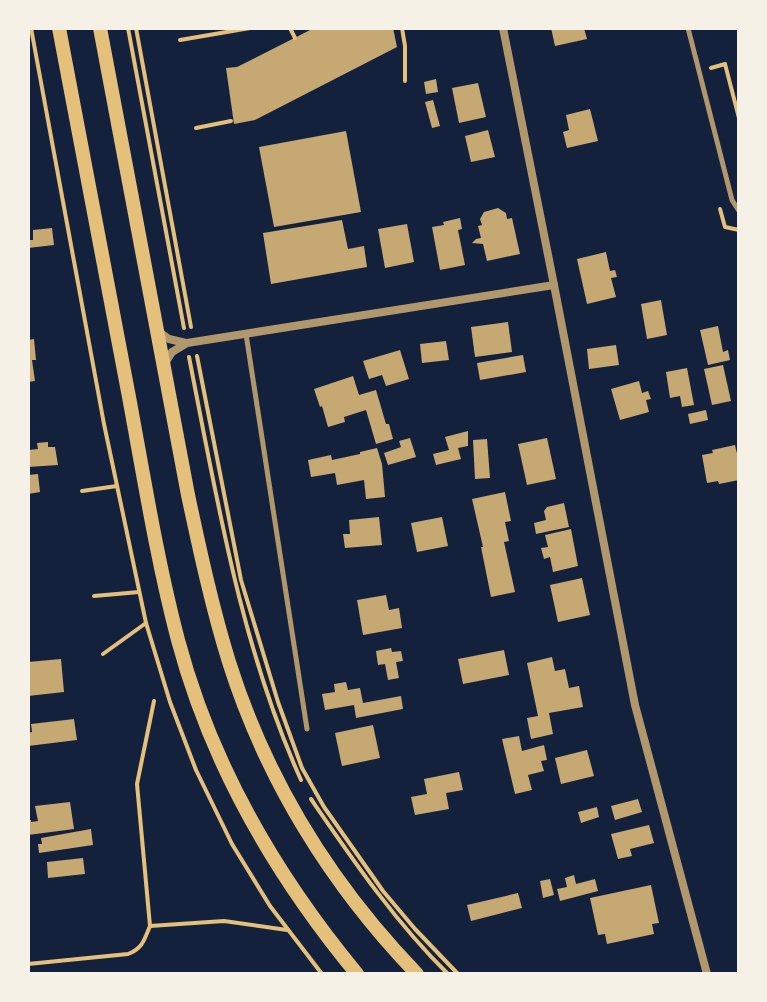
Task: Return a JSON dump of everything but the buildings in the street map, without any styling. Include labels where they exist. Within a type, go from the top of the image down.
[{"type":"main road","points":[[59,28],[160,561],[197,699],[224,764],[261,838],[287,881],[357,974]]},
{"type":"main road","points":[[100,28],[200,553],[229,662],[251,722],[282,789],[324,859],[376,929],[417,974]]},
{"type":"street","points":[[503,28],[635,705],[707,974]]},
{"type":"street","points":[[164,365],[172,352],[190,343],[554,285]]},
{"type":"street","points":[[157,331],[169,339],[190,343]]},
{"type":"lane","points":[[688,28],[732,200],[739,211]]},
{"type":"lane","points":[[246,333],[307,729]]},
{"type":"path","points":[[128,28],[190,343],[241,580],[278,702],[302,768],[324,807],[383,891],[458,974]]},
{"type":"path","points":[[136,28],[209,459],[233,570],[261,676],[302,784]]},
{"type":"path","points":[[180,40],[250,28]]},
{"type":"path","points":[[290,28],[295,38]]},
{"type":"path","points":[[402,28],[405,81]]},
{"type":"path","points":[[699,71],[725,64],[739,118]]},
{"type":"path","points":[[196,128],[231,121]]},
{"type":"path","points":[[82,491],[117,486]]},
{"type":"path","points":[[94,596],[139,592]]},
{"type":"path","points":[[103,654],[146,623]]},
{"type":"path","points":[[28,964],[128,954],[138,950],[144,941],[150,926],[137,784],[154,701]]},
{"type":"path","points":[[306,791],[398,920],[448,974]]},
{"type":"path","points":[[150,926],[224,921],[287,930]]},
{"type":"path","points":[[298,945],[322,974]]}]
